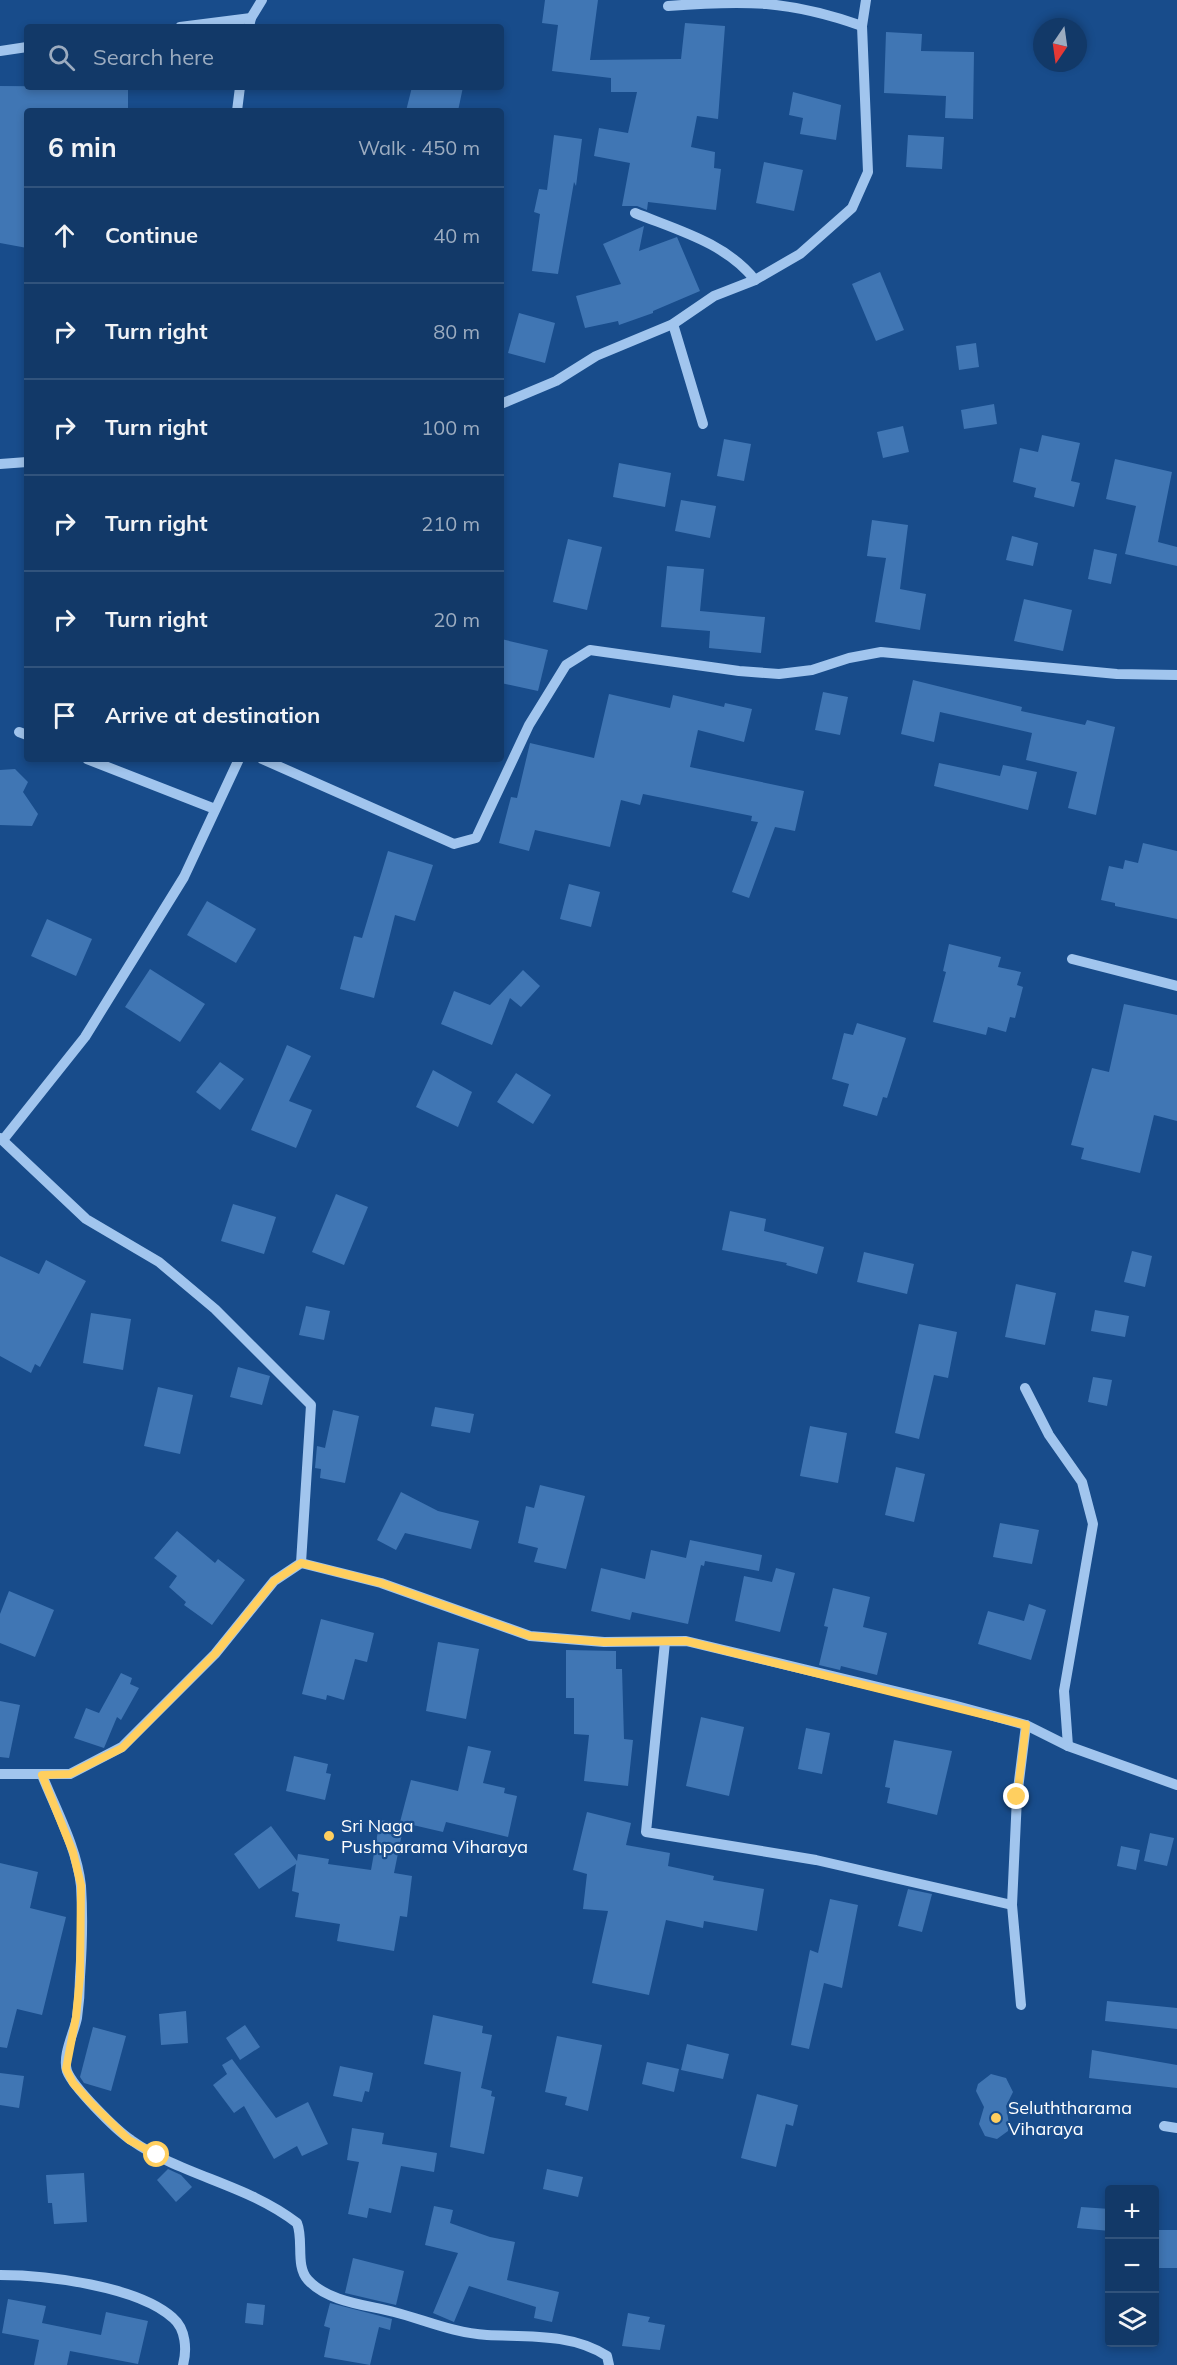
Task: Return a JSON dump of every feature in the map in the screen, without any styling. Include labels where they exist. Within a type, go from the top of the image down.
[{"type":"street","points":[[222,24],[250,22],[262,0]]},
{"type":"street","points":[[668,6],[718,0],[782,2],[822,12],[862,26]]},
{"type":"street","points":[[504,403],[556,381],[596,356],[673,324],[714,296],[755,280],[800,254],[852,208],[868,172],[862,26],[866,0]]},
{"type":"street","points":[[0,51],[24,47]]},
{"type":"street","points":[[237,108],[240,90]]},
{"type":"street","points":[[635,213],[727,253],[742,264],[755,280]]},
{"type":"street","points":[[673,324],[703,424]]},
{"type":"street","points":[[0,464],[24,462]]},
{"type":"street","points":[[269,762],[454,844],[476,838],[529,725],[566,665],[590,650],[739,671],[779,674],[812,670],[849,658],[881,652],[1117,674],[1177,675]]},
{"type":"street","points":[[95,762],[215,809]]},
{"type":"street","points":[[238,762],[184,877],[85,1037],[1,1139],[86,1219],[159,1262],[215,1309],[311,1405],[301,1563]]},
{"type":"street","points":[[1072,959],[1177,986]]},
{"type":"street","points":[[1024,1388],[1049,1435],[1082,1482],[1093,1524],[1064,1690],[1068,1746]]},
{"type":"street","points":[[0,1774],[70,1774],[122,1748],[215,1654],[274,1581],[301,1563],[381,1583],[530,1636],[604,1642],[686,1641],[1026,1725],[1068,1746],[1177,1785]]},
{"type":"street","points":[[665,1642],[646,1832],[816,1860],[1012,1905]]},
{"type":"street","points":[[1021,2005],[1012,1905],[1017,1797],[1026,1725]]},
{"type":"street","points":[[42,1775],[73,1852],[81,1885],[80,1977],[76,2017],[66,2069],[73,2083],[91,2103],[129,2140],[157,2155],[246,2192],[297,2223],[301,2232],[302,2266],[308,2280],[332,2296],[406,2315],[447,2330],[562,2340],[591,2346],[607,2356],[609,2365]]},
{"type":"street","points":[[1164,2126],[1177,2128]]},
{"type":"street","points":[[0,2275],[93,2285],[145,2300],[174,2318],[184,2335],[183,2365]]},
{"type":"building","points":[[545,0],[598,0],[590,60],[681,59],[685,23],[725,26],[718,119],[697,116],[691,147],[715,152],[714,168],[721,169],[716,210],[648,202],[647,210],[637,206],[622,206],[630,163],[594,156],[599,128],[628,133],[637,92],[611,92],[611,78],[552,71],[558,25],[542,23]]},
{"type":"building","points":[[886,32],[922,34],[921,51],[974,52],[973,119],[945,118],[946,96],[884,93]]},
{"type":"building","points":[[0,86],[24,86],[24,90],[128,90],[128,108],[24,108],[24,247],[0,243]]},
{"type":"building","points":[[411,90],[462,90],[459,108],[407,108]]},
{"type":"building","points":[[793,92],[841,105],[836,140],[800,134],[803,118],[789,115]]},
{"type":"building","points":[[554,135],[582,139],[576,186],[574,182],[558,274],[532,271],[540,214],[534,212],[539,189],[547,190]]},
{"type":"building","points":[[908,135],[944,137],[942,169],[906,167]]},
{"type":"building","points":[[764,162],[803,170],[794,211],[756,203]]},
{"type":"building","points":[[644,226],[639,251],[677,237],[700,291],[653,311],[653,313],[619,325],[618,321],[585,328],[576,296],[621,284],[603,244]]},
{"type":"building","points":[[880,272],[904,330],[876,341],[852,284]]},
{"type":"building","points":[[519,313],[555,323],[545,363],[508,353]]},
{"type":"building","points":[[976,343],[979,367],[959,370],[956,346]]},
{"type":"building","points":[[994,404],[997,424],[964,429],[961,410]]},
{"type":"building","points":[[903,426],[909,452],[883,458],[877,432]]},
{"type":"building","points":[[1042,435],[1080,443],[1071,481],[1080,483],[1074,507],[1034,497],[1036,488],[1013,482],[1020,448],[1038,452]]},
{"type":"building","points":[[724,439],[751,444],[744,481],[717,476]]},
{"type":"building","points":[[1115,459],[1172,472],[1158,542],[1177,547],[1177,566],[1125,554],[1136,506],[1106,499]]},
{"type":"building","points":[[619,463],[671,473],[665,507],[613,497]]},
{"type":"building","points":[[681,500],[716,506],[710,538],[675,531]]},
{"type":"building","points":[[872,520],[908,525],[900,589],[926,594],[920,630],[875,622],[886,558],[867,556]]},
{"type":"building","points":[[1012,536],[1038,543],[1033,566],[1006,560]]},
{"type":"building","points":[[568,539],[602,547],[587,610],[553,602]]},
{"type":"building","points":[[1094,549],[1117,554],[1111,584],[1088,579]]},
{"type":"building","points":[[667,566],[704,569],[700,611],[765,617],[761,653],[709,648],[710,631],[661,627]]},
{"type":"building","points":[[1024,599],[1072,610],[1063,651],[1014,641]]},
{"type":"building","points":[[504,640],[548,650],[538,691],[504,684]]},
{"type":"building","points":[[913,680],[1022,707],[1021,711],[1085,725],[1087,720],[1115,727],[1096,815],[1068,808],[1077,772],[1026,760],[1032,733],[940,712],[934,742],[901,734]]},
{"type":"building","points":[[823,692],[848,697],[840,735],[815,730]]},
{"type":"building","points":[[609,694],[670,708],[673,695],[724,707],[725,703],[752,709],[744,742],[698,730],[690,767],[804,791],[795,831],[775,827],[749,898],[732,892],[758,822],[751,821],[752,816],[643,794],[640,805],[621,800],[610,847],[535,830],[529,851],[499,843],[511,797],[517,798],[530,743],[594,758]]},
{"type":"building","points":[[939,763],[1000,776],[1003,765],[1037,772],[1028,810],[934,786]]},
{"type":"building","points":[[15,769],[28,782],[23,792],[38,814],[32,826],[0,825],[0,770]]},
{"type":"building","points":[[1143,843],[1177,851],[1177,919],[1115,906],[1115,903],[1101,900],[1109,866],[1123,869],[1125,860],[1138,863]]},
{"type":"building","points":[[388,851],[433,865],[415,921],[395,915],[374,998],[340,989],[354,936],[362,938]]},
{"type":"building","points":[[569,884],[600,892],[591,927],[560,919]]},
{"type":"building","points":[[207,901],[256,929],[236,963],[187,935]]},
{"type":"building","points":[[47,919],[92,939],[76,976],[31,956]]},
{"type":"building","points":[[949,944],[1001,957],[998,967],[1021,972],[1017,985],[1023,987],[1015,1018],[1010,1017],[1006,1032],[988,1027],[986,1035],[933,1022],[946,972],[943,971]]},
{"type":"building","points":[[150,969],[205,1004],[180,1042],[125,1007]]},
{"type":"building","points":[[523,970],[540,986],[521,1007],[510,998],[492,1045],[441,1024],[454,991],[490,1005]]},
{"type":"building","points":[[1124,1004],[1177,1015],[1177,1121],[1154,1115],[1140,1173],[1081,1159],[1084,1148],[1071,1145],[1092,1068],[1109,1072]]},
{"type":"building","points":[[857,1023],[906,1038],[887,1098],[883,1097],[877,1116],[843,1106],[849,1084],[832,1079],[844,1033],[853,1035]]},
{"type":"building","points":[[287,1045],[311,1056],[289,1101],[312,1110],[296,1148],[251,1130]]},
{"type":"building","points":[[220,1062],[244,1079],[220,1110],[196,1092]]},
{"type":"building","points":[[433,1070],[472,1092],[458,1127],[416,1107]]},
{"type":"building","points":[[516,1073],[551,1095],[533,1124],[497,1102]]},
{"type":"building","points":[[336,1194],[368,1207],[344,1265],[312,1252]]},
{"type":"building","points":[[233,1204],[276,1217],[264,1254],[221,1241]]},
{"type":"building","points":[[730,1211],[766,1219],[764,1231],[824,1247],[817,1274],[786,1265],[787,1263],[722,1250]]},
{"type":"building","points":[[1132,1251],[1152,1256],[1145,1287],[1124,1282]]},
{"type":"building","points":[[864,1252],[914,1264],[907,1294],[857,1282]]},
{"type":"building","points":[[0,1256],[39,1274],[46,1260],[86,1281],[40,1367],[35,1364],[31,1373],[0,1356]]},
{"type":"building","points":[[1016,1284],[1056,1293],[1045,1345],[1005,1337]]},
{"type":"building","points":[[306,1306],[330,1311],[324,1340],[299,1335]]},
{"type":"building","points":[[1095,1310],[1129,1316],[1125,1337],[1091,1331]]},
{"type":"building","points":[[91,1313],[131,1319],[123,1370],[83,1363]]},
{"type":"building","points":[[919,1324],[957,1332],[948,1378],[934,1375],[919,1439],[895,1433]]},
{"type":"building","points":[[238,1367],[270,1376],[262,1405],[230,1397]]},
{"type":"building","points":[[1093,1377],[1112,1380],[1107,1406],[1088,1402]]},
{"type":"building","points":[[158,1387],[193,1395],[180,1454],[144,1446]]},
{"type":"building","points":[[435,1407],[474,1414],[470,1433],[431,1426]]},
{"type":"building","points":[[333,1410],[359,1416],[345,1483],[320,1478],[321,1469],[315,1468],[317,1446],[325,1448]]},
{"type":"building","points":[[810,1426],[847,1433],[838,1483],[800,1476]]},
{"type":"building","points":[[896,1467],[925,1474],[914,1522],[885,1515]]},
{"type":"building","points":[[540,1485],[585,1496],[566,1569],[534,1562],[538,1548],[518,1543],[526,1506],[534,1508]]},
{"type":"building","points":[[401,1492],[438,1511],[479,1521],[471,1549],[405,1533],[396,1550],[377,1540]]},
{"type":"building","points":[[1000,1523],[1039,1530],[1032,1564],[993,1557]]},
{"type":"building","points":[[177,1531],[215,1563],[218,1559],[245,1580],[212,1625],[184,1605],[186,1602],[169,1587],[177,1576],[154,1558]]},
{"type":"building","points":[[690,1540],[762,1555],[759,1571],[705,1561],[704,1566],[701,1565],[688,1624],[632,1612],[630,1620],[591,1611],[601,1568],[645,1579],[651,1550],[686,1558]]},
{"type":"building","points":[[776,1568],[795,1573],[780,1632],[735,1621],[744,1576],[772,1582]]},
{"type":"building","points":[[833,1588],[870,1597],[863,1627],[887,1633],[877,1675],[841,1666],[840,1670],[819,1665],[828,1627],[824,1626]]},
{"type":"building","points":[[9,1591],[54,1610],[35,1657],[0,1643],[0,1614]]},
{"type":"building","points":[[1029,1604],[1046,1610],[1031,1660],[978,1644],[988,1611],[1024,1621]]},
{"type":"building","points":[[321,1619],[374,1633],[367,1662],[355,1659],[344,1700],[327,1695],[326,1700],[302,1694]]},
{"type":"building","points":[[438,1642],[479,1649],[466,1719],[426,1711]]},
{"type":"building","points":[[566,1650],[616,1651],[616,1669],[622,1669],[624,1739],[633,1740],[628,1786],[584,1781],[589,1735],[574,1734],[574,1698],[566,1698]]},
{"type":"building","points":[[121,1673],[132,1678],[130,1684],[139,1688],[121,1720],[117,1717],[104,1748],[74,1738],[86,1708],[99,1713]]},
{"type":"building","points":[[0,1701],[20,1705],[9,1758],[0,1757]]},
{"type":"building","points":[[701,1717],[744,1727],[729,1796],[686,1786]]},
{"type":"building","points":[[806,1728],[830,1733],[822,1774],[798,1769]]},
{"type":"building","points":[[894,1740],[952,1751],[937,1815],[887,1803],[890,1788],[885,1787]]},
{"type":"building","points":[[468,1746],[491,1751],[483,1783],[505,1788],[504,1793],[517,1796],[508,1837],[446,1822],[443,1832],[400,1822],[411,1780],[458,1791]]},
{"type":"building","points":[[294,1756],[328,1764],[326,1773],[331,1774],[325,1800],[286,1791]]},
{"type":"building","points":[[587,1812],[631,1823],[626,1845],[670,1853],[668,1866],[714,1876],[713,1880],[764,1889],[757,1931],[704,1921],[703,1928],[666,1920],[649,1995],[592,1983],[608,1911],[583,1909],[587,1874],[573,1870]]},
{"type":"building","points":[[380,1820],[404,1824],[394,1873],[412,1876],[407,1917],[400,1916],[394,1951],[337,1941],[340,1924],[295,1917],[299,1893],[292,1891],[296,1864],[259,1889],[234,1854],[271,1826],[297,1861],[298,1854],[329,1859],[328,1864],[371,1870]]},
{"type":"building","points":[[1150,1833],[1174,1838],[1167,1866],[1144,1861]]},
{"type":"building","points":[[1121,1846],[1140,1850],[1136,1870],[1117,1866]]},
{"type":"building","points":[[0,1863],[38,1872],[30,1908],[66,1917],[42,2015],[17,2009],[7,2048],[0,2047]]},
{"type":"building","points":[[908,1889],[932,1894],[922,1932],[898,1926]]},
{"type":"building","points":[[830,1899],[858,1905],[842,1988],[824,1983],[809,2049],[791,2045],[810,1950],[818,1953]]},
{"type":"building","points":[[1107,2001],[1177,2008],[1177,2029],[1105,2021]]},
{"type":"building","points":[[186,2011],[188,2043],[161,2045],[159,2014]]},
{"type":"building","points":[[433,2015],[483,2026],[482,2033],[492,2035],[481,2088],[492,2091],[491,2096],[495,2097],[484,2154],[450,2147],[461,2072],[424,2064]]},
{"type":"building","points":[[245,2025],[260,2047],[240,2060],[226,2038]]},
{"type":"building","points":[[93,2027],[126,2036],[111,2091],[84,2083],[80,2077]]},
{"type":"building","points":[[557,2036],[602,2045],[588,2111],[565,2105],[567,2097],[545,2092]]},
{"type":"building","points":[[687,2044],[729,2054],[723,2079],[681,2070]]},
{"type":"building","points":[[1092,2050],[1177,2065],[1177,2088],[1089,2078]]},
{"type":"building","points":[[232,2059],[276,2118],[308,2102],[328,2144],[302,2156],[297,2146],[274,2159],[244,2106],[234,2113],[213,2085],[227,2074],[222,2065]]},
{"type":"building","points":[[647,2062],[679,2069],[674,2092],[642,2084]]},
{"type":"building","points":[[340,2066],[373,2073],[369,2092],[365,2091],[362,2102],[333,2096]]},
{"type":"building","points":[[0,2073],[24,2076],[19,2108],[0,2105]]},
{"type":"building","points":[[991,2074],[1006,2078],[1013,2092],[1006,2106],[1008,2131],[997,2139],[985,2136],[979,2124],[984,2107],[976,2091],[978,2084]]},
{"type":"building","points":[[757,2094],[798,2105],[793,2126],[786,2124],[776,2167],[741,2158]]},
{"type":"building","points":[[352,2128],[384,2133],[382,2144],[437,2153],[434,2172],[401,2166],[391,2213],[369,2208],[367,2218],[348,2214],[359,2162],[347,2160]]},
{"type":"building","points":[[168,2169],[181,2175],[192,2187],[176,2202],[157,2180]]},
{"type":"building","points":[[547,2169],[583,2177],[578,2197],[543,2189]]},
{"type":"building","points":[[84,2173],[87,2222],[54,2224],[52,2203],[48,2203],[46,2175]]},
{"type":"building","points":[[434,2206],[453,2210],[450,2223],[490,2237],[515,2242],[507,2280],[559,2292],[552,2322],[534,2318],[536,2307],[469,2286],[454,2322],[433,2313],[458,2253],[425,2245]]},
{"type":"building","points":[[1081,2207],[1105,2209],[1105,2231],[1077,2228]]},
{"type":"building","points":[[1159,2230],[1177,2230],[1177,2268],[1159,2268]]},
{"type":"building","points":[[353,2258],[404,2271],[396,2305],[345,2293]]},
{"type":"building","points":[[8,2299],[46,2306],[42,2323],[101,2335],[106,2312],[148,2321],[138,2364],[70,2351],[67,2365],[34,2365],[39,2340],[2,2333]]},
{"type":"building","points":[[247,2303],[265,2305],[263,2325],[245,2323]]},
{"type":"building","points":[[330,2303],[392,2319],[390,2330],[379,2327],[370,2365],[324,2357],[330,2328],[324,2326]]},
{"type":"building","points":[[628,2313],[650,2317],[648,2322],[665,2325],[660,2350],[622,2346]]},
{"type":"place","name":"Sri Naga Pushparama Viharaya","points":[[329,1836]]},
{"type":"place","name":"Seluththarama Viharaya","points":[[996,2118]]},
{"type":"route","points":[[157,2155],[129,2140],[73,2083],[66,2069],[76,2017],[80,1977],[81,1885],[73,1852],[42,1775],[70,1774],[122,1748],[215,1654],[274,1581],[301,1563],[381,1583],[530,1636],[604,1642],[686,1641],[1026,1725],[1017,1797]]}]
